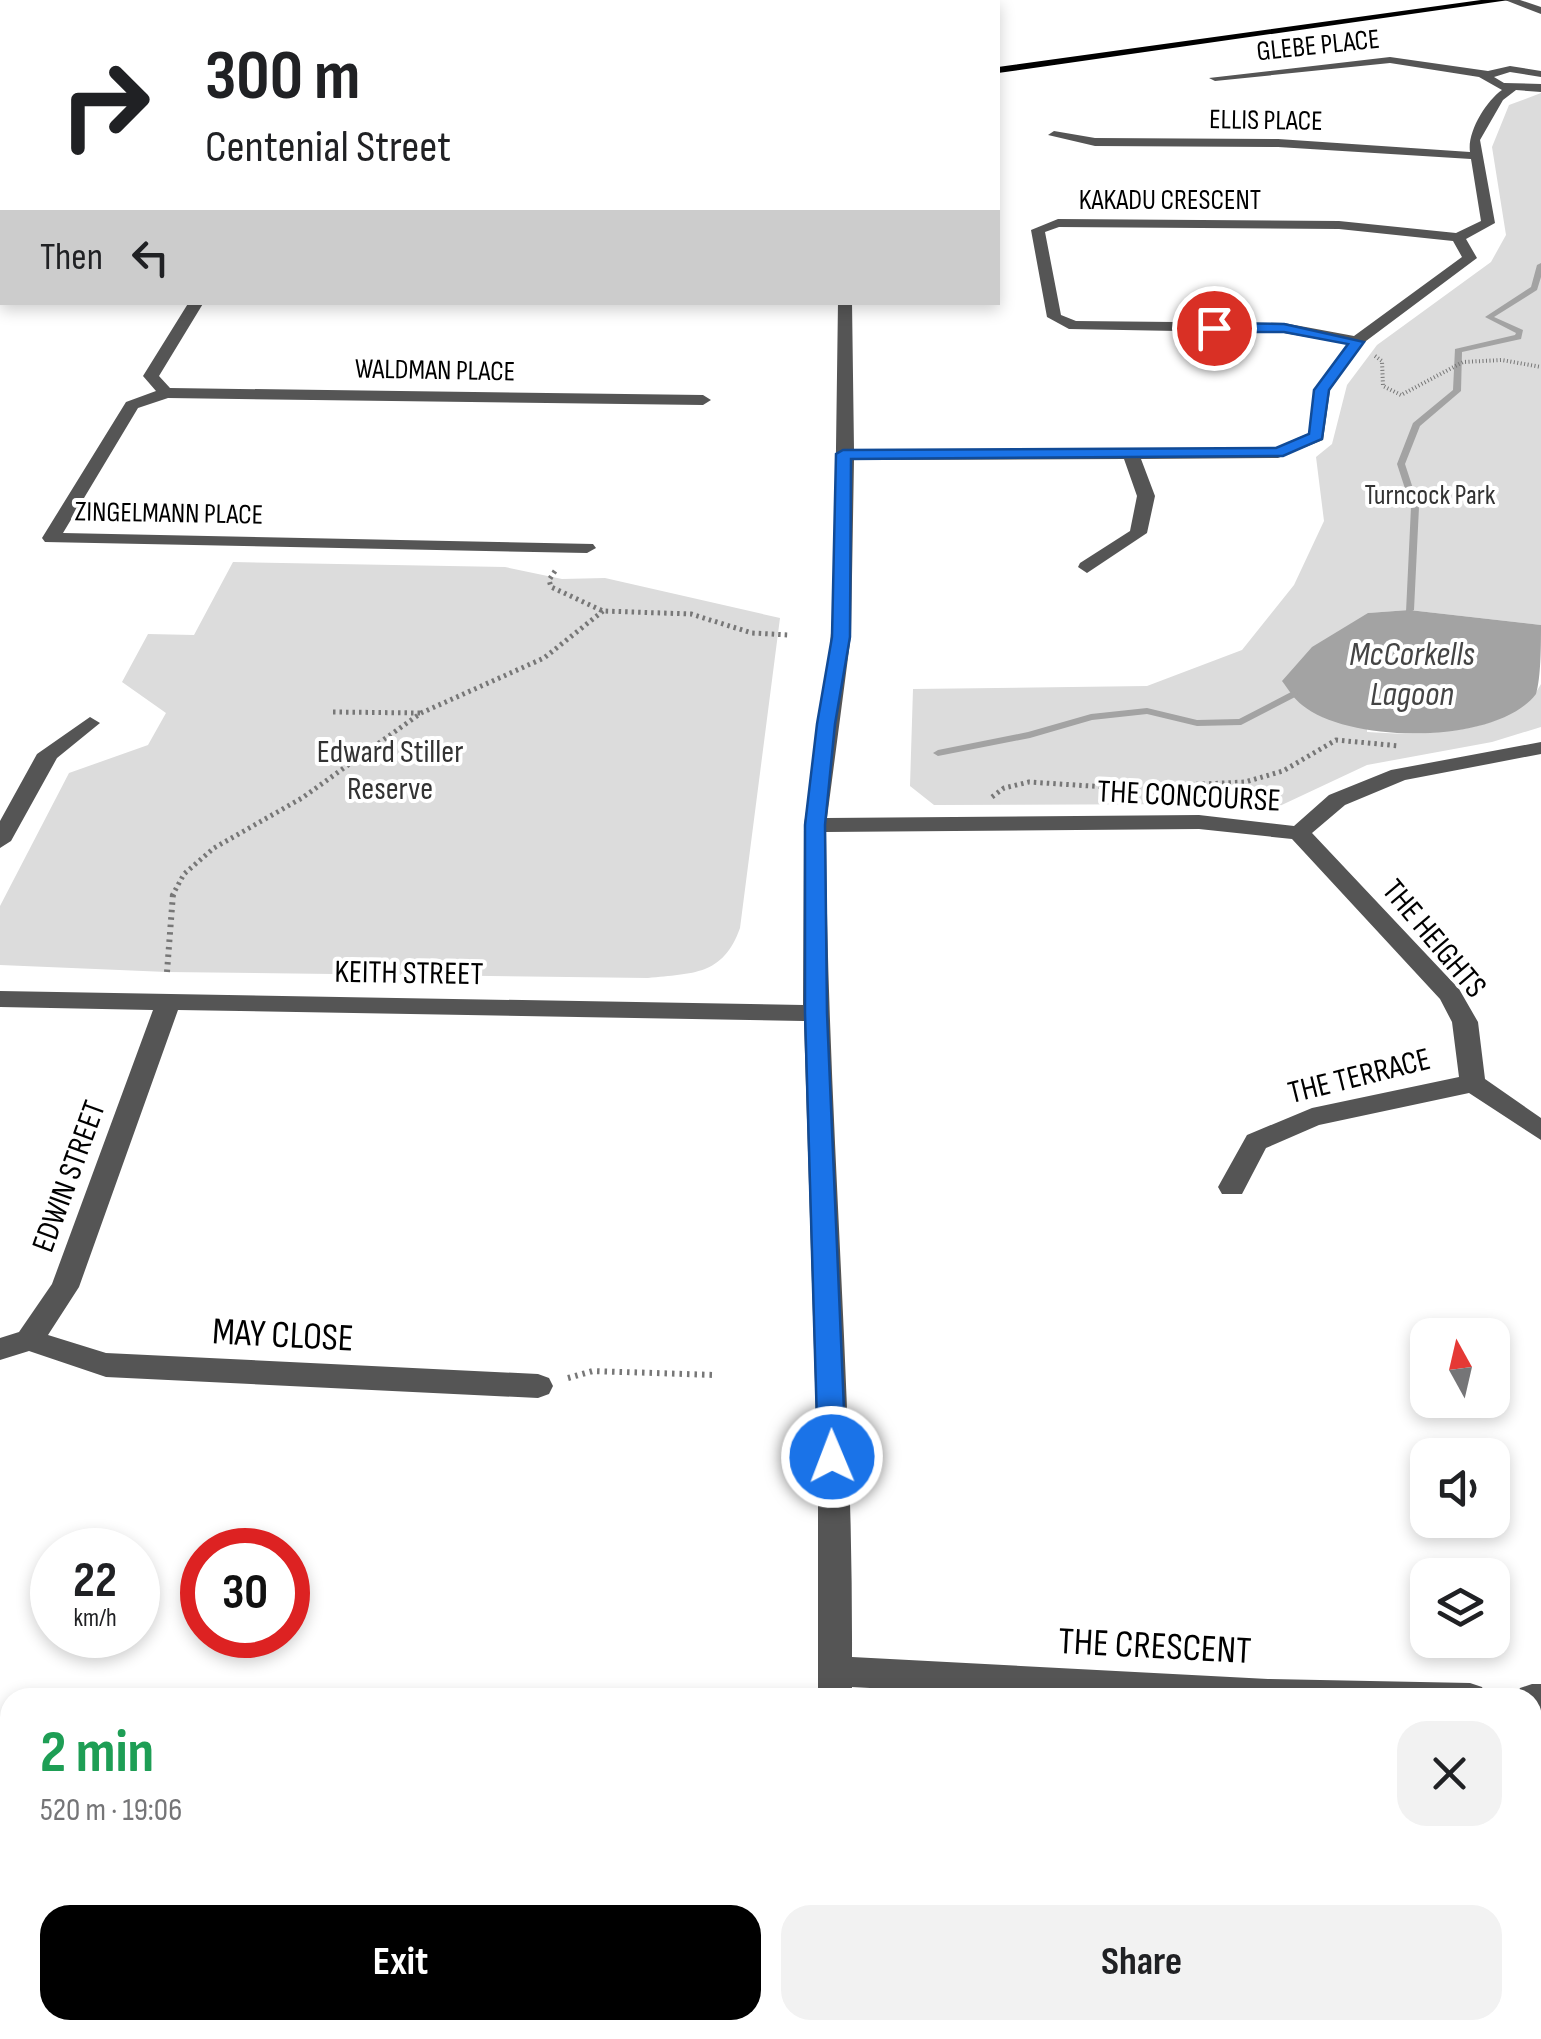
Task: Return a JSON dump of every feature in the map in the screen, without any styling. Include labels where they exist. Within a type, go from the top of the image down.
[{"type":"main road","points":[[1000,60],[1446,0]]},
{"type":"main road","points":[[1000,70],[1507,0]]},
{"type":"street","points":[[1507,0],[1541,12]]},
{"type":"street","points":[[1524,70],[1541,57]]},
{"type":"street","name":"GLEBE PLACE","points":[[1215,78],[1390,60],[1485,74]]},
{"type":"street","points":[[1541,74],[1524,70],[1485,74],[1489,82],[1512,88],[1541,88]]},
{"type":"street","points":[[843,454],[1278,453],[1317,436],[1322,390],[1354,347],[1470,258],[1458,237],[1488,223],[1474,140],[1498,98],[1512,88]]},
{"type":"street","name":"ELLIS PLACE","points":[[1054,135],[1096,142],[1278,143],[1477,156]]},
{"type":"street","name":"KAKADU CRESCENT","points":[[1354,347],[1284,328],[1074,326],[1054,317],[1038,230],[1058,223],[1339,225],[1458,237]]},
{"type":"street","points":[[166,394],[151,376],[195,305]]},
{"type":"street","points":[[836,1684],[831,1386],[816,1013],[815,825],[841,637],[845,305]]},
{"type":"street","name":"WALDMAN PLACE","points":[[166,394],[703,400]]},
{"type":"street","name":"ZINGELMANN PLACE","points":[[166,394],[132,406],[50,538],[587,548]]},
{"type":"street","points":[[1087,566],[1138,533],[1146,496],[1131,454]]},
{"type":"street","points":[[0,842],[48,754],[90,723]]},
{"type":"street","name":"THE CONCOURSE","points":[[815,825],[1199,822],[1299,833],[1338,800],[1399,774],[1541,748]]},
{"type":"street","name":"THE HEIGHTS","points":[[1299,833],[1450,995],[1465,1022],[1472,1083]]},
{"type":"street","name":"KEITH STREET","points":[[0,1000],[816,1013]]},
{"type":"street","name":"EDWIN STREET","points":[[14,1345],[65,1287],[169,1001]]},
{"type":"street","points":[[1472,1083],[1541,1131]]},
{"type":"street","name":"THE TERRACE","points":[[1232,1187],[1256,1142],[1312,1117],[1472,1083]]},
{"type":"street","name":"MAY CLOSE","points":[[14,1345],[106,1365],[538,1386]]},
{"type":"street","name":"THE CRESCENT","points":[[836,1684],[980,1688]]},
{"type":"path","points":[[1354,347],[1381,359],[1383,386],[1395,396],[1414,393],[1433,376],[1463,362],[1541,368]]},
{"type":"path","points":[[587,548],[565,562],[549,580],[551,587],[564,596],[603,611],[691,614],[752,632],[788,635]]},
{"type":"path","points":[[167,972],[173,953],[168,907],[189,870],[214,850],[302,798],[422,713],[546,656],[572,641],[603,611]]},
{"type":"path","points":[[334,712],[422,713]]},
{"type":"path","points":[[978,806],[1004,788],[1029,782],[1121,788],[1246,782],[1283,771],[1336,740],[1370,740],[1417,748]]},
{"type":"path","points":[[538,1386],[593,1370],[714,1375]]},
{"type":"green space","name":"Turncock Park","points":[[1541,93],[1541,625],[1409,610],[1368,613],[1367,732],[1412,734],[1487,723],[1528,701],[1541,684],[1541,727],[1492,742],[1367,765],[1269,811],[1203,804],[934,805],[910,786],[913,689],[1147,686],[1242,650],[1294,585],[1324,521],[1316,457],[1332,444],[1347,385],[1377,345],[1491,262],[1506,235],[1492,147],[1509,105]]},
{"type":"green space","name":"Edward Stiller Reserve","points":[[233,562],[505,567],[562,579],[605,578],[780,618],[740,928],[725,955],[715,964],[692,973],[648,978],[167,972],[0,965],[0,906],[69,773],[148,745],[166,713],[122,682],[148,634],[194,635]]},
{"type":"water","name":"McCorkells Lagoon","points":[[1409,610],[1541,625],[1536,694],[1517,711],[1490,723],[1457,730],[1386,732],[1324,718],[1299,703],[1282,681],[1312,647],[1368,613]]},
{"type":"waterway","points":[[1409,610],[1415,507],[1401,464],[1416,425],[1457,391],[1458,351],[1518,337],[1520,332],[1489,317],[1534,288],[1541,265]]},
{"type":"waterway","points":[[938,753],[1030,735],[1091,717],[1147,711],[1197,723],[1241,722],[1293,694]]},
{"type":"route","points":[[832,1457],[816,1013],[815,825],[841,637],[843,454],[1278,453],[1317,436],[1322,390],[1358,342],[1284,328],[1214,328]]}]
